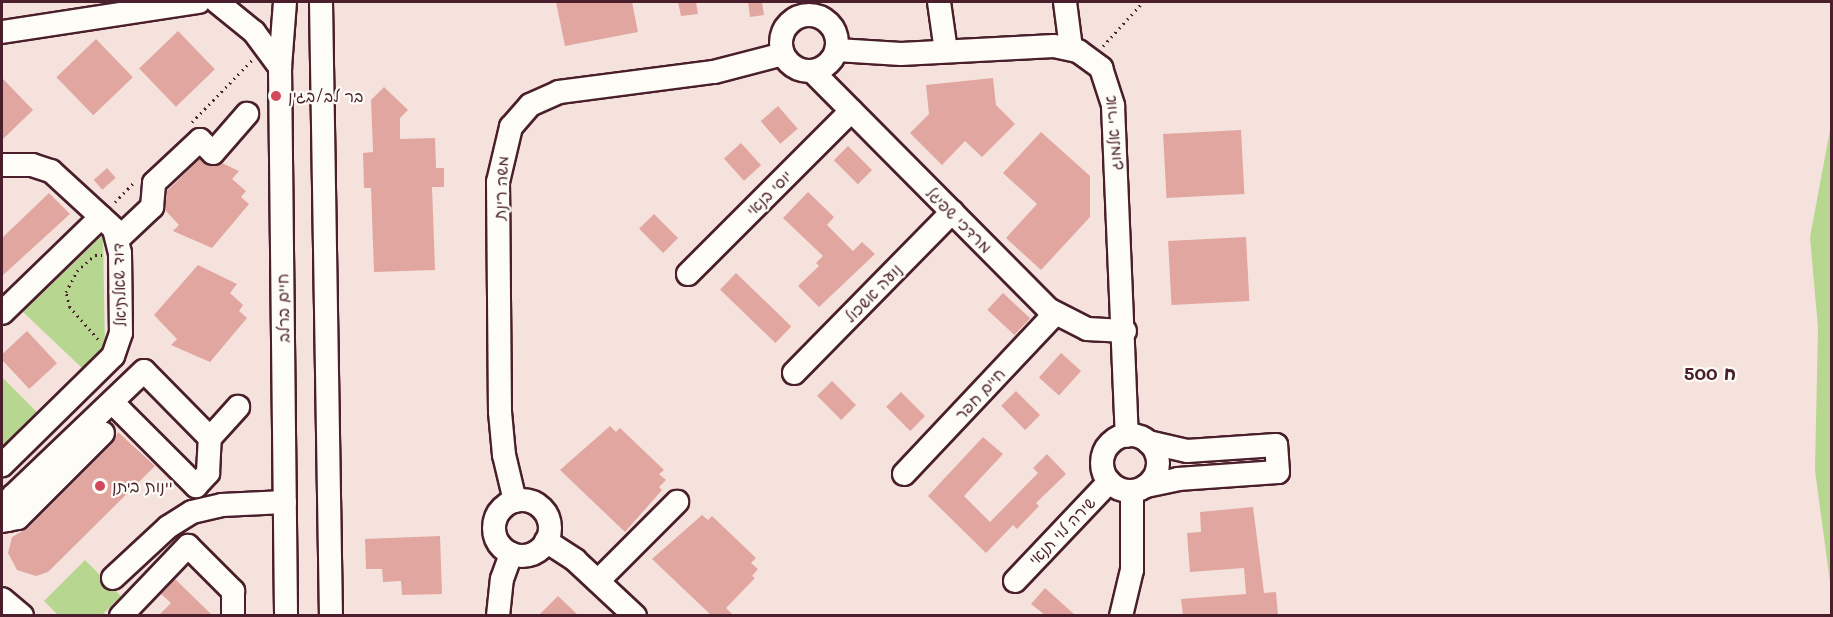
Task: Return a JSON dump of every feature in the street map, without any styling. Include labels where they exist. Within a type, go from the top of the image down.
[{"type":"street","points":[[2,32],[199,2]]},
{"type":"street","points":[[218,2],[254,32],[280,67]]},
{"type":"street","name":"חיים ברלב","points":[[285,2],[280,67],[286,615]]},
{"type":"street","points":[[331,615],[321,10],[340,2]]},
{"type":"street","points":[[824,2],[837,36],[837,50],[828,64],[812,71],[794,67],[783,54],[782,37],[794,12],[811,15],[831,24]]},
{"type":"street","points":[[939,2],[946,51]]},
{"type":"street","points":[[1065,2],[1071,48]]},
{"type":"street","name":"אורי אלמוג","points":[[837,50],[880,54],[1038,46],[1071,48],[1091,58],[1106,76],[1113,106],[1125,331],[1138,439]]},
{"type":"street","name":"משה רינת","points":[[515,501],[504,455],[500,388],[498,182],[500,160],[511,127],[530,105],[559,92],[714,72],[783,54]]},
{"type":"street","name":"מרדכי שפיגל","points":[[812,71],[952,213],[1056,314],[1087,328],[1125,331]]},
{"type":"street","name":"יוסי בנאי","points":[[688,274],[851,111]]},
{"type":"street","points":[[119,246],[152,207],[154,183],[200,140],[213,153],[247,114]]},
{"type":"street","name":"דוד שאלתיאל","points":[[2,165],[32,165],[51,171],[101,217],[119,246],[121,335],[113,356]]},
{"type":"street","name":"נועה אשכול","points":[[794,373],[952,213]]},
{"type":"street","points":[[2,313],[101,217]]},
{"type":"street","name":"חיים חפר","points":[[904,474],[1056,314]]},
{"type":"street","points":[[2,465],[113,356]]},
{"type":"street","points":[[103,433],[18,518],[5,520],[13,496],[144,371],[210,438]]},
{"type":"street","points":[[112,402],[196,486],[208,473],[210,438],[238,407]]},
{"type":"street","points":[[1121,615],[1132,570],[1139,488],[1158,465],[1155,452],[1138,439]]},
{"type":"street","points":[[1138,439],[1186,451],[1276,445],[1278,472],[1182,479],[1139,488],[1109,482],[1102,466],[1104,453],[1115,440],[1138,439]]},
{"type":"street","name":"שירה לוי תנאי","points":[[1015,581],[1109,482]]},
{"type":"street","points":[[515,501],[532,502],[543,510],[550,525],[546,541],[529,555],[511,554],[498,543],[494,526],[501,510],[515,501]]},
{"type":"street","points":[[113,578],[168,527],[192,512],[222,505],[285,502]]},
{"type":"street","points":[[598,580],[677,502]]},
{"type":"street","points":[[546,541],[569,554],[635,615]]},
{"type":"street","points":[[121,615],[188,546],[233,591],[233,615]]},
{"type":"street","points":[[498,615],[502,579],[511,554]]},
{"type":"street","points":[[2,599],[22,615]]},
{"type":"path","points":[[1091,58],[1143,2]]},
{"type":"path","points":[[113,356],[70,307],[66,292],[77,271],[95,255],[119,246]]},
{"type":"green space","points":[[1831,125],[1831,590],[1815,470],[1818,328],[1810,237]]},
{"type":"green space","points":[[103,235],[105,348],[83,369],[23,312]]},
{"type":"green space","points":[[2,377],[39,414],[2,447]]},
{"type":"green space","points":[[85,560],[121,596],[102,615],[58,615],[44,601]]},
{"type":"building","points":[[556,2],[632,2],[638,32],[565,46]]},
{"type":"building","points":[[678,2],[696,2],[698,14],[681,16]]},
{"type":"building","points":[[748,2],[762,2],[764,15],[750,17]]},
{"type":"building","points":[[178,31],[215,69],[176,107],[139,69]]},
{"type":"building","points":[[96,39],[133,77],[93,115],[56,77]]},
{"type":"building","points":[[2,78],[33,110],[2,140]]},
{"type":"building","points":[[993,78],[996,105],[1015,124],[982,157],[965,141],[942,165],[910,133],[929,114],[926,85]]},
{"type":"building","points":[[384,87],[408,110],[400,118],[400,139],[435,138],[436,168],[444,168],[444,187],[432,187],[435,270],[374,272],[371,188],[364,188],[363,153],[373,152],[371,100]]},
{"type":"building","points":[[778,106],[798,129],[780,144],[761,121]]},
{"type":"building","points":[[1241,130],[1244,194],[1166,198],[1163,134]]},
{"type":"building","points":[[1041,132],[1090,176],[1090,217],[1041,270],[1006,238],[1037,204],[1003,173]]},
{"type":"building","points":[[741,143],[761,165],[744,181],[724,158]]},
{"type":"building","points":[[848,146],[872,170],[858,184],[834,160]]},
{"type":"building","points":[[200,159],[209,166],[222,163],[239,171],[232,179],[246,191],[241,197],[249,204],[212,248],[173,231],[179,225],[165,210],[167,191]]},
{"type":"building","points":[[107,168],[116,178],[102,190],[94,180]]},
{"type":"building","points":[[808,192],[834,217],[827,225],[853,251],[862,242],[875,254],[819,307],[798,286],[819,266],[816,263],[823,256],[783,218]]},
{"type":"building","points":[[49,193],[70,214],[2,276],[2,238]]},
{"type":"building","points":[[654,214],[678,238],[663,253],[639,229]]},
{"type":"building","points":[[1246,237],[1249,301],[1171,305],[1168,241]]},
{"type":"building","points":[[198,265],[237,284],[230,293],[243,305],[239,311],[247,318],[210,362],[171,345],[177,339],[154,315]]},
{"type":"building","points":[[736,273],[791,326],[775,343],[720,290]]},
{"type":"building","points":[[1003,293],[1030,318],[1014,335],[987,310]]},
{"type":"building","points":[[27,331],[57,363],[29,389],[2,360],[2,354]]},
{"type":"building","points":[[1061,353],[1081,371],[1059,396],[1039,378]]},
{"type":"building","points":[[832,381],[856,405],[841,420],[817,396]]},
{"type":"building","points":[[1016,391],[1040,415],[1025,430],[1001,406]]},
{"type":"building","points":[[901,392],[925,416],[910,431],[886,407]]},
{"type":"building","points":[[610,426],[616,432],[620,428],[664,470],[659,474],[666,480],[659,487],[662,490],[625,532],[560,470]]},
{"type":"building","points":[[118,432],[155,466],[48,572],[36,576],[17,570],[8,553],[12,537],[28,528],[113,443]]},
{"type":"building","points":[[983,437],[1003,454],[964,496],[990,522],[1038,473],[1033,468],[1047,454],[1066,474],[1036,503],[1039,506],[1017,529],[1013,525],[986,553],[928,496]]},
{"type":"building","points":[[1253,507],[1264,593],[1276,592],[1278,615],[1183,615],[1181,599],[1246,594],[1244,568],[1190,572],[1187,533],[1201,532],[1200,512]]},
{"type":"building","points":[[702,515],[708,520],[712,516],[756,558],[751,563],[758,569],[752,576],[755,578],[726,608],[733,615],[711,615],[652,559]]},
{"type":"building","points":[[440,536],[442,594],[402,595],[401,581],[383,582],[382,569],[366,569],[365,539]]},
{"type":"building","points":[[175,579],[212,615],[159,615],[171,603],[161,594]]},
{"type":"building","points":[[1045,588],[1075,615],[1045,615],[1031,604]]},
{"type":"building","points":[[558,596],[578,615],[539,615]]},
{"type":"place","name":"בר לב/בגין","points":[[276,96]]},
{"type":"place","name":"יינות ביתן","points":[[100,486]]},
{"type":"district","name":"ח 500","points":[[1710,373]]}]
